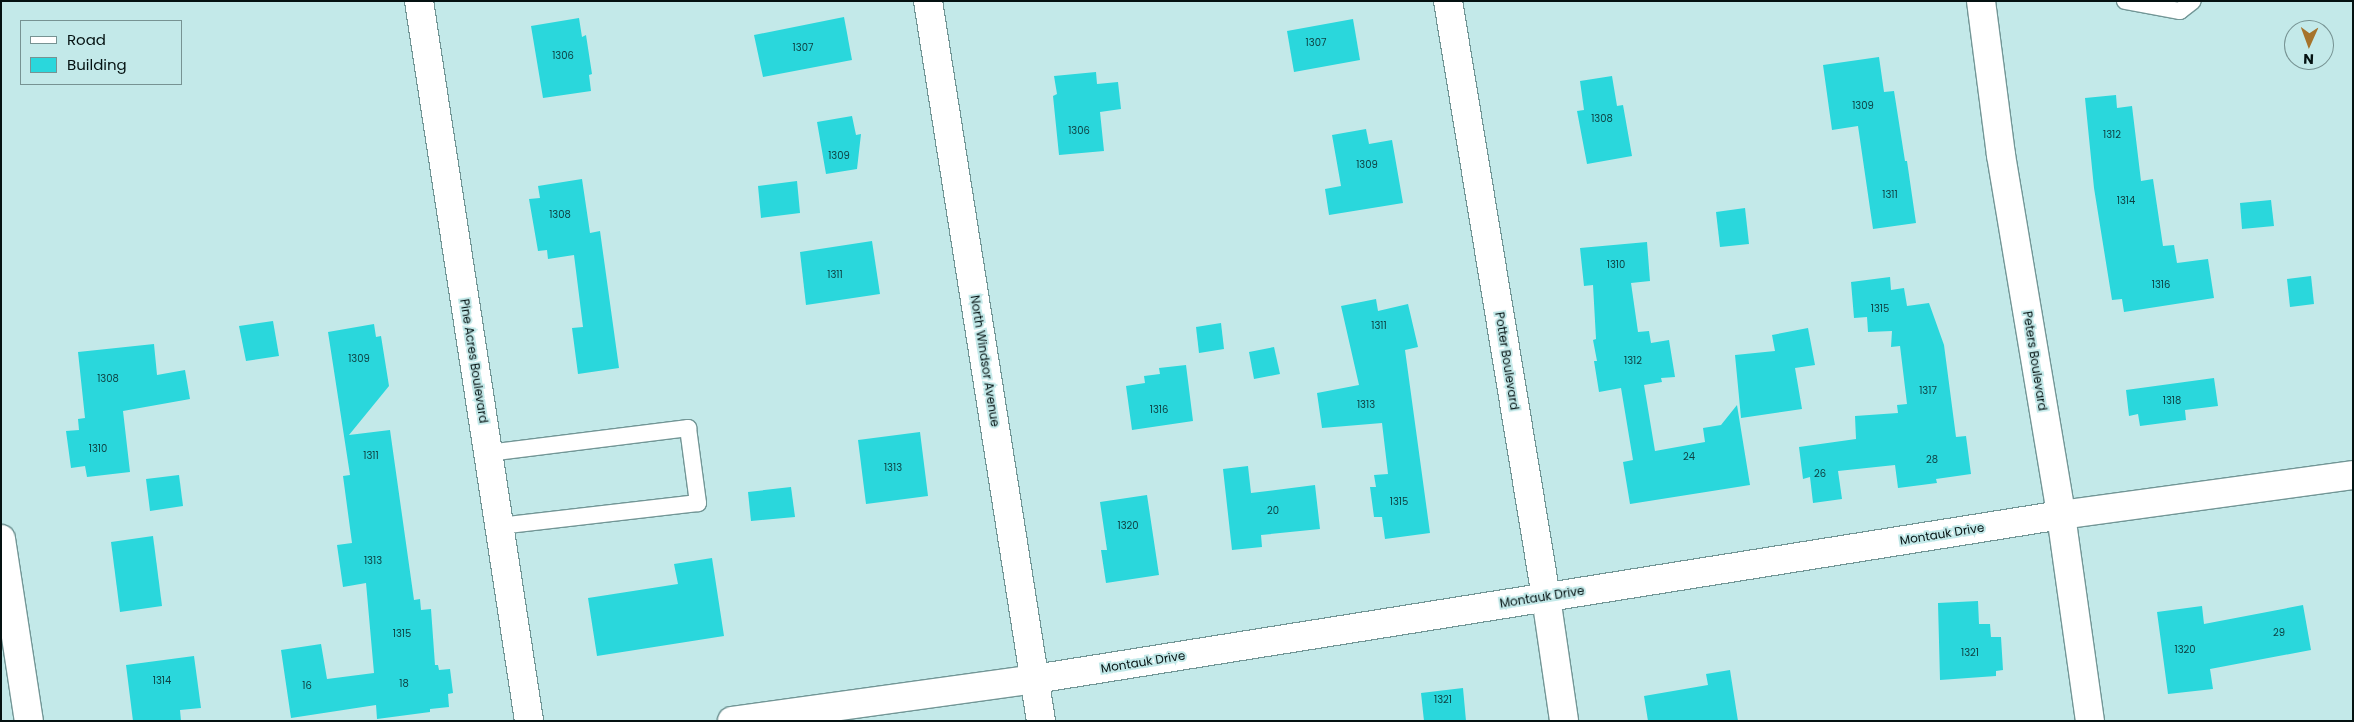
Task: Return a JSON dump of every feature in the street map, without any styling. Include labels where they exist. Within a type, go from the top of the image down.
[{"type":"street","name":"Pine Acres Boulevard","points":[[419,1],[529,721]]},
{"type":"street","name":"North Windsor Avenue","points":[[928,1],[1041,721]]},
{"type":"street","name":"Potter Boulevard","points":[[1448,1],[1546,596],[1564,721]]},
{"type":"street","name":"Peters Boulevard","points":[[1981,1],[2001,155],[2061,515],[2090,721]]},
{"type":"street","name":"Montauk Drive","points":[[732,721],[1035,679],[2061,515],[2353,475]]},
{"type":"street","points":[[1,539],[29,721]]},
{"type":"lane","points":[[2125,1],[2180,11],[2193,1]]},
{"type":"lane","points":[[488,453],[688,428],[698,503],[500,526]]},
{"type":"building","points":[[844,17],[852,60],[763,77],[754,35]]},
{"type":"building","points":[[579,18],[582,37],[586,35],[592,74],[589,75],[591,91],[543,98],[531,26]]},
{"type":"building","points":[[1353,19],[1360,60],[1294,72],[1287,31]]},
{"type":"building","points":[[1879,57],[1884,92],[1894,91],[1916,223],[1873,229],[1858,126],[1832,130],[1823,65]]},
{"type":"building","points":[[1096,72],[1097,84],[1118,82],[1121,109],[1100,112],[1104,151],[1059,155],[1053,96],[1057,94],[1054,76]]},
{"type":"building","points":[[1612,76],[1617,106],[1623,105],[1632,156],[1587,164],[1577,111],[1584,110],[1580,81]]},
{"type":"building","points":[[2116,95],[2117,108],[2132,106],[2141,181],[2153,179],[2163,246],[2174,245],[2177,263],[2208,259],[2214,298],[2124,312],[2122,299],[2112,300],[2094,188],[2085,98]]},
{"type":"building","points":[[852,116],[856,135],[861,134],[857,169],[826,174],[817,122]]},
{"type":"building","points":[[1366,129],[1369,144],[1392,140],[1403,203],[1329,215],[1325,189],[1341,186],[1332,135]]},
{"type":"building","points":[[582,179],[590,233],[600,231],[619,368],[578,374],[572,328],[583,327],[574,255],[548,259],[547,250],[538,251],[529,199],[540,198],[538,186]]},
{"type":"building","points":[[797,181],[800,213],[761,218],[758,186]]},
{"type":"building","points":[[2271,200],[2274,226],[2242,229],[2240,203]]},
{"type":"building","points":[[1745,208],[1749,244],[1720,247],[1716,212]]},
{"type":"building","points":[[872,241],[880,294],[806,305],[800,252]]},
{"type":"building","points":[[1647,242],[1650,281],[1631,283],[1638,332],[1649,331],[1651,343],[1669,340],[1675,377],[1661,378],[1662,382],[1644,385],[1655,451],[1705,442],[1703,428],[1721,425],[1737,405],[1750,485],[1630,504],[1623,462],[1633,460],[1621,388],[1599,392],[1594,361],[1597,361],[1593,340],[1596,339],[1593,285],[1584,286],[1580,248]]},
{"type":"building","points":[[2311,276],[2314,304],[2290,307],[2287,279]]},
{"type":"building","points":[[1890,277],[1891,290],[1904,288],[1907,306],[1929,303],[1944,345],[1956,437],[1966,436],[1971,474],[1936,479],[1937,483],[1898,488],[1895,465],[1838,471],[1842,499],[1813,503],[1810,477],[1803,479],[1799,447],[1856,439],[1855,416],[1898,413],[1897,405],[1907,404],[1900,346],[1891,347],[1892,331],[1868,332],[1867,317],[1854,318],[1851,282]]},
{"type":"building","points":[[1376,299],[1378,311],[1408,304],[1418,347],[1405,350],[1430,533],[1385,539],[1382,517],[1374,517],[1370,487],[1376,487],[1374,475],[1388,474],[1382,423],[1322,428],[1317,393],[1359,385],[1341,306]]},
{"type":"building","points":[[273,321],[279,356],[246,361],[239,326]]},
{"type":"building","points":[[1221,323],[1224,349],[1199,353],[1196,327]]},
{"type":"building","points":[[374,324],[376,337],[381,336],[389,386],[349,435],[390,430],[414,600],[420,599],[421,610],[431,609],[435,665],[438,665],[439,670],[450,669],[453,693],[448,694],[449,707],[430,709],[430,712],[377,719],[376,705],[291,718],[281,650],[321,644],[327,679],[374,673],[366,583],[343,587],[337,545],[352,543],[343,476],[350,475],[328,332]]},
{"type":"building","points":[[1808,328],[1815,365],[1795,368],[1802,409],[1741,418],[1735,355],[1775,351],[1772,335]]},
{"type":"building","points":[[154,344],[157,375],[185,370],[190,399],[123,411],[130,472],[87,477],[85,466],[71,468],[66,431],[79,430],[78,419],[85,418],[78,352]]},
{"type":"building","points":[[1274,347],[1280,374],[1254,379],[1249,352]]},
{"type":"building","points":[[1186,365],[1193,421],[1132,430],[1126,386],[1145,383],[1144,376],[1160,374],[1159,368]]},
{"type":"building","points":[[2214,378],[2218,406],[2185,410],[2186,420],[2140,426],[2138,414],[2129,416],[2126,390]]},
{"type":"building","points":[[920,432],[928,496],[866,504],[858,440]]},
{"type":"building","points":[[1248,466],[1251,493],[1315,485],[1320,529],[1261,535],[1262,547],[1232,550],[1223,469]]},
{"type":"building","points":[[179,475],[183,506],[150,511],[146,479]]},
{"type":"building","points":[[791,487],[795,517],[751,521],[748,492]]},
{"type":"building","points":[[1147,495],[1159,575],[1106,583],[1101,550],[1107,550],[1100,502]]},
{"type":"building","points":[[153,536],[162,606],[120,612],[111,542]]},
{"type":"building","points":[[712,558],[724,636],[597,656],[588,598],[678,584],[674,564]]},
{"type":"building","points":[[1978,601],[1979,624],[1990,624],[1991,637],[2001,637],[2003,670],[1996,671],[1996,676],[1940,680],[1938,603]]},
{"type":"building","points":[[2303,605],[2311,650],[2210,669],[2213,689],[2168,694],[2157,612],[2202,606],[2204,624]]},
{"type":"building","points":[[194,656],[201,708],[180,710],[181,721],[133,721],[126,665]]},
{"type":"building","points":[[1730,670],[1738,721],[1648,721],[1644,696],[1708,685],[1706,674]]},
{"type":"building","points":[[1463,688],[1466,721],[1424,721],[1421,693]]}]
